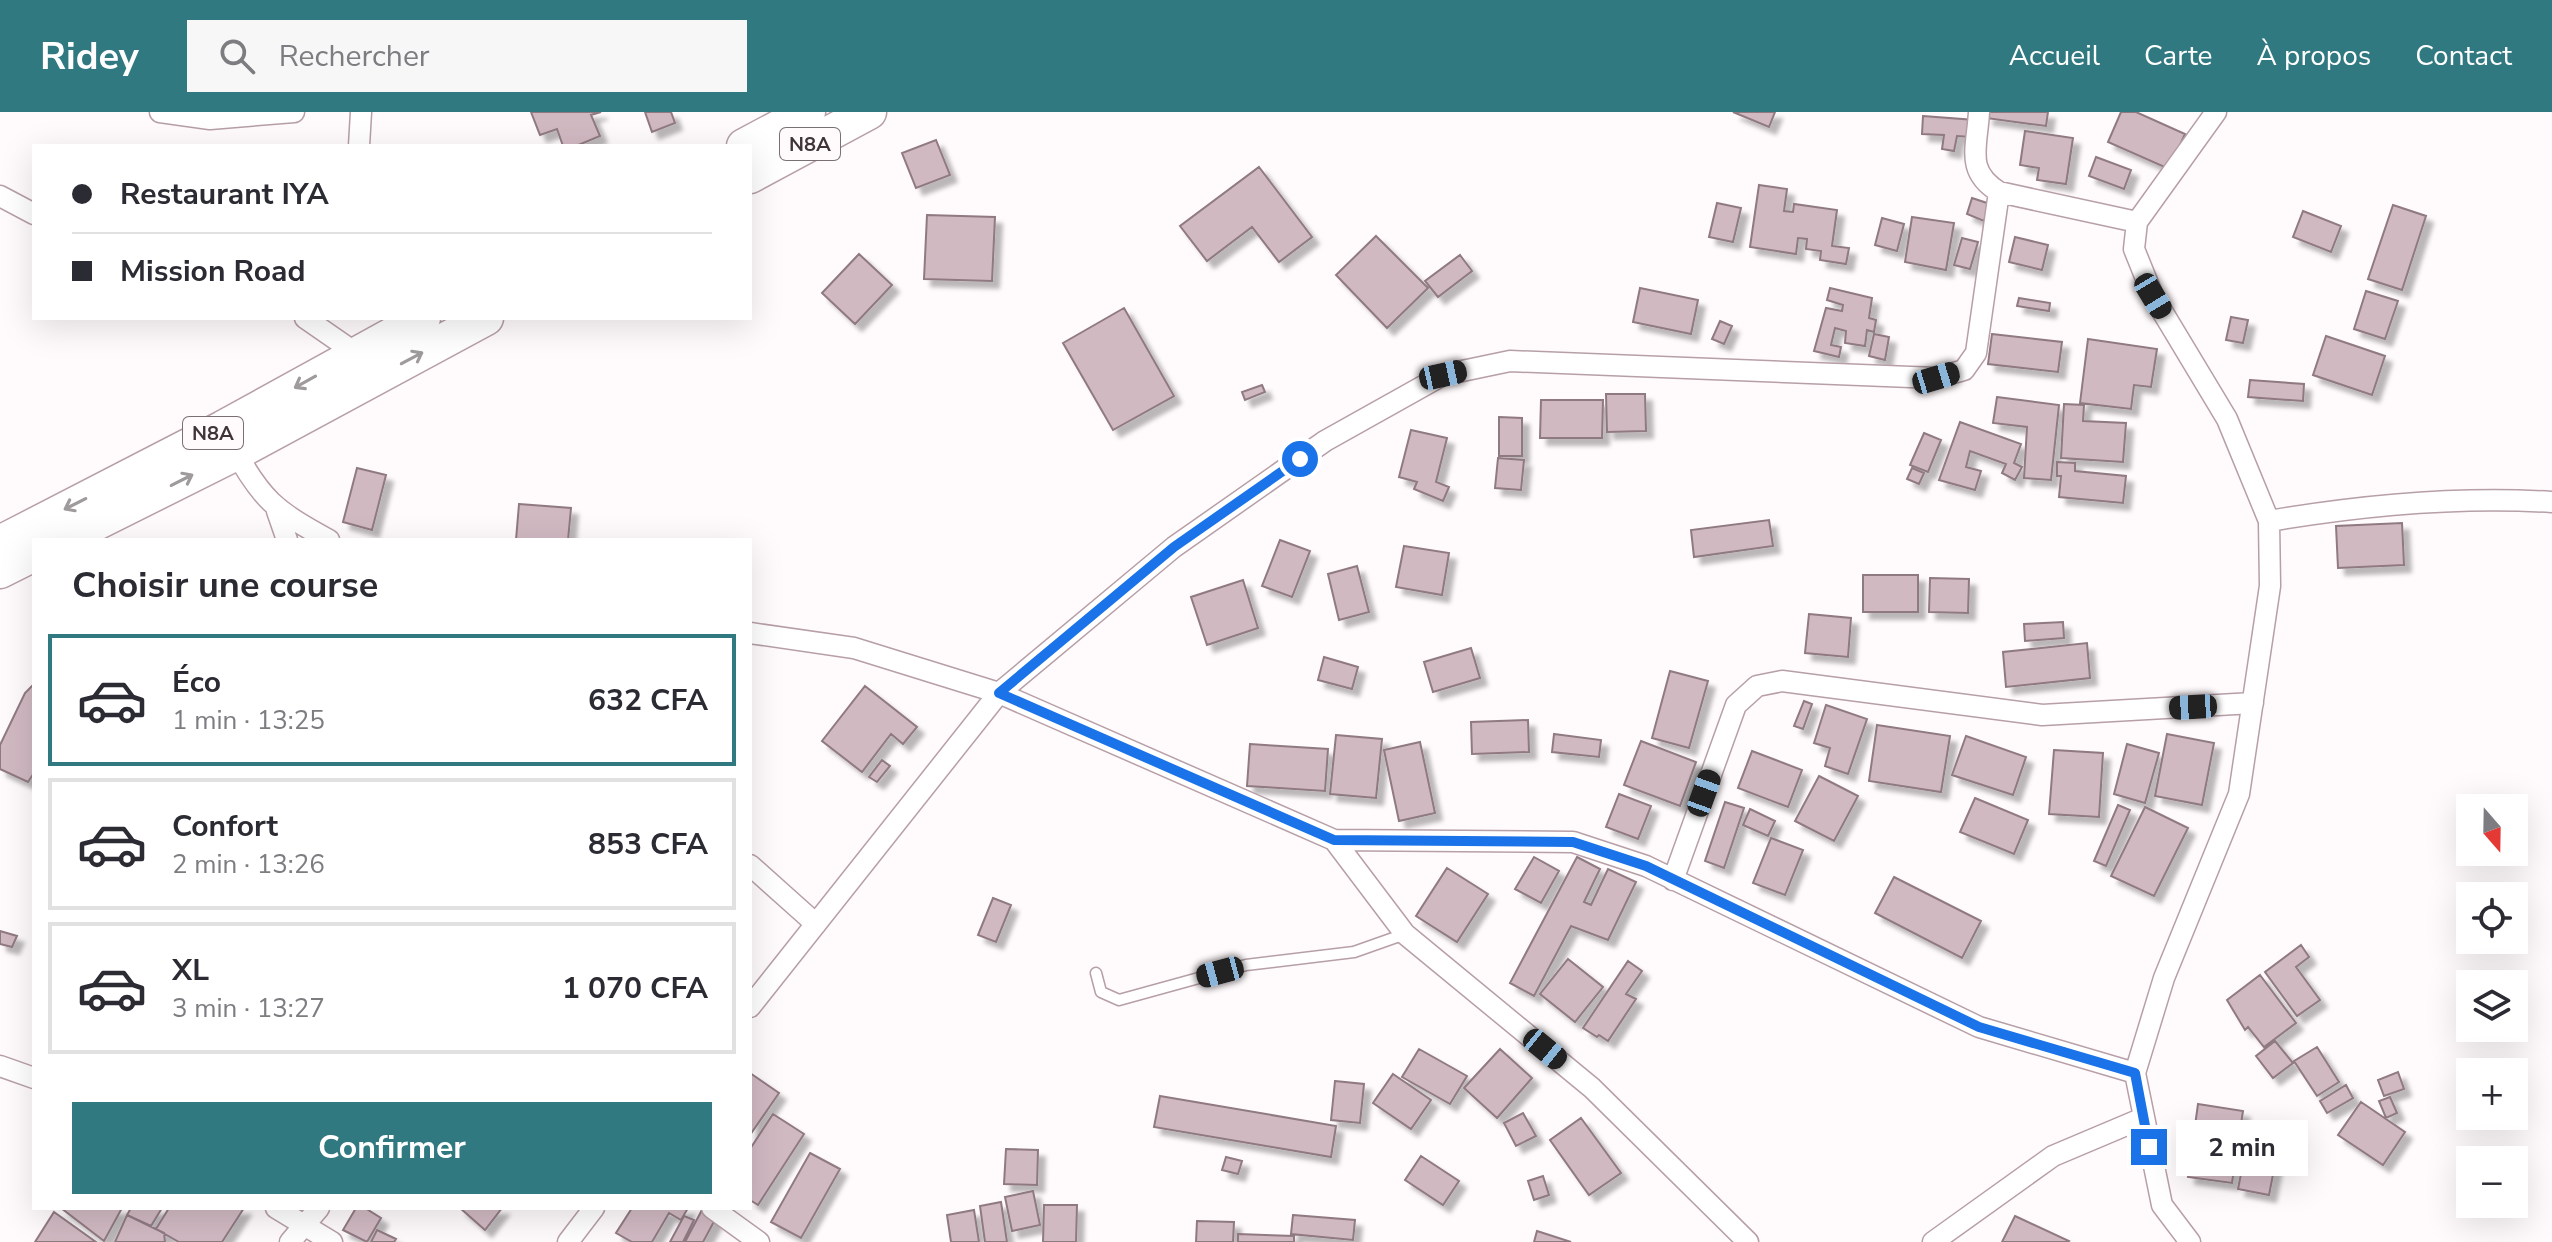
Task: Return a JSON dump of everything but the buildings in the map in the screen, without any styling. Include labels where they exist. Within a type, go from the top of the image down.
[{"type":"highway","name":"N8A","points":[[748,144],[808,112]]},
{"type":"highway","name":"N8A","points":[[752,175],[869,112]]},
{"type":"highway","name":"N8A","points":[[65,538],[229,440],[357,354],[419,320]]},
{"type":"highway","name":"N8A","points":[[0,543],[229,440],[482,320]]},
{"type":"highway","points":[[0,571],[32,555]]},
{"type":"street","points":[[160,112],[210,119],[294,112]]},
{"type":"street","points":[[359,144],[361,112]]},
{"type":"street","points":[[1979,112],[1976,166],[1983,182],[1999,192],[2137,222]]},
{"type":"street","points":[[2190,1242],[2162,1205],[2135,1073],[2164,978],[2239,794],[2270,586],[2269,521],[2227,419],[2140,270],[2134,249],[2137,222],[2216,112]]},
{"type":"street","points":[[752,1004],[999,693],[1174,547],[1325,441],[1443,375],[1510,361],[1865,378],[1936,378],[1964,370],[1976,353],[1999,192]]},
{"type":"street","points":[[0,196],[32,213]]},
{"type":"street","points":[[308,320],[357,354]]},
{"type":"street","points":[[229,440],[255,487],[277,511],[325,538]]},
{"type":"street","points":[[2269,521],[2357,506],[2495,498],[2552,502]]},
{"type":"street","points":[[277,511],[286,538]]},
{"type":"street","points":[[752,633],[854,648],[999,693],[1334,840],[1573,842],[1646,866],[1979,1027],[2135,1073]]},
{"type":"street","points":[[1673,880],[1736,705],[1757,686],[1782,681],[2042,715],[2253,703]]},
{"type":"street","points":[[1334,840],[1405,934],[1592,1088],[1748,1242]]},
{"type":"street","points":[[752,867],[816,924]]},
{"type":"street","points":[[0,1066],[32,1077]]},
{"type":"street","points":[[1933,1242],[2053,1156],[2143,1118]]},
{"type":"street","points":[[279,1210],[332,1242]]},
{"type":"street","points":[[290,1242],[317,1210]]},
{"type":"street","points":[[568,1242],[592,1210]]},
{"type":"street","points":[[715,1210],[759,1242]]},
{"type":"lane","points":[[1096,973],[1101,992],[1119,1000],[1246,965],[1354,952],[1405,934]]},
{"type":"route","points":[[1300,459],[1174,547],[999,693],[1334,840],[1573,842],[1646,866],[1979,1027],[2135,1073],[2149,1147]]}]
